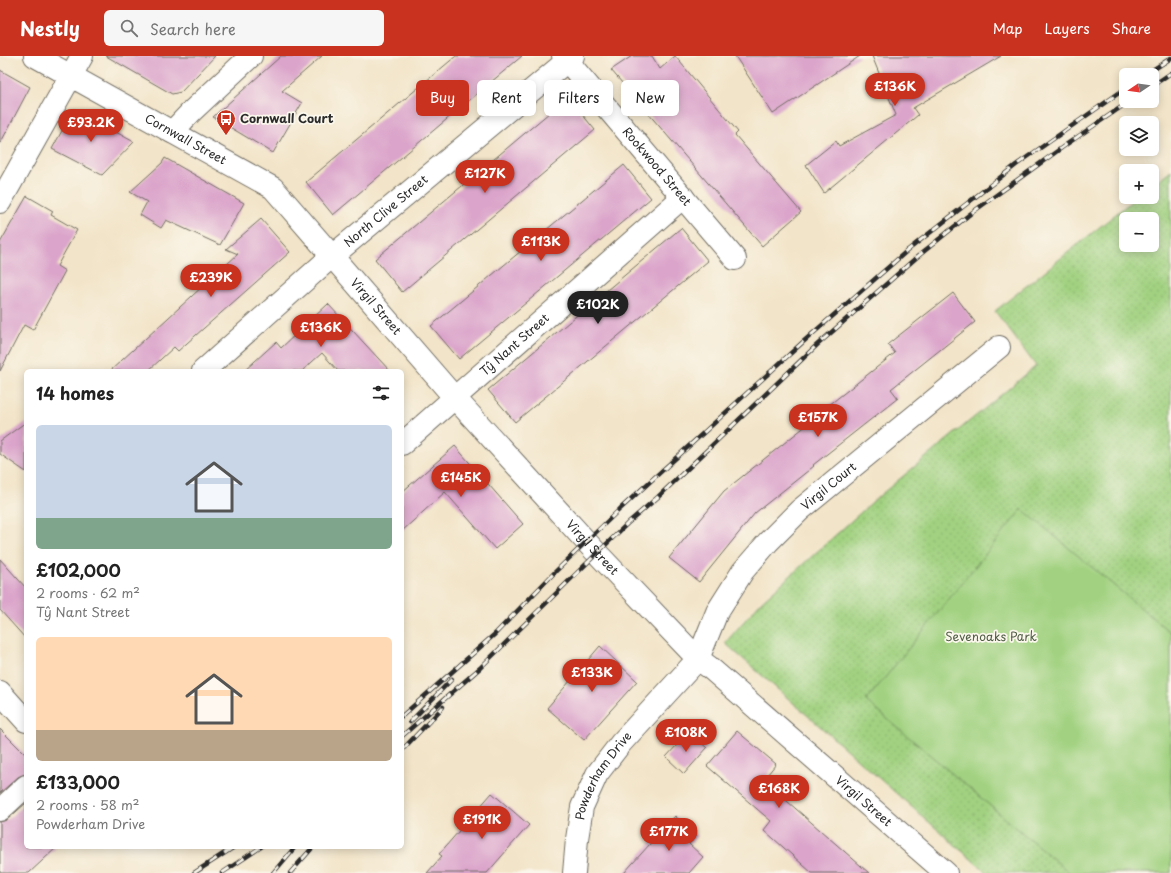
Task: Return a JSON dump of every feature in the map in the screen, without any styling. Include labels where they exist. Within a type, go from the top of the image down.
[{"type":"street","name":"Cornwall Street","points":[[35,56],[273,188]]},
{"type":"street","points":[[0,202],[82,56]]},
{"type":"street","points":[[172,132],[192,110],[250,56]]},
{"type":"street","name":"Rookwood Street","points":[[568,57],[735,259]]},
{"type":"street","name":"North Clive Street","points":[[205,369],[331,257],[568,57]]},
{"type":"street","name":"Virgil Street","points":[[273,188],[331,257],[454,397],[594,550],[698,660],[709,667],[946,873]]},
{"type":"street","name":"Tŷ Nant Street","points":[[404,442],[683,197]]},
{"type":"street","name":"Virgil Court","points":[[698,660],[717,612],[743,571],[768,542],[800,510],[999,347]]},
{"type":"street","name":"Powderham Drive","points":[[574,873],[582,807],[597,774],[621,743],[698,660]]},
{"type":"street","points":[[0,692],[24,719]]},
{"type":"street","points":[[0,810],[24,788]]},
{"type":"green space","name":"Sevenoaks Park","points":[[1171,170],[1171,873],[987,873],[725,643],[761,602],[878,497],[1036,366],[995,311],[1128,204],[1159,204],[1159,179]]},
{"type":"green space","points":[[1022,509],[1171,633],[1171,873],[1070,873],[866,701]]},
{"type":"building","points":[[106,56],[215,56],[181,92],[172,94]]},
{"type":"building","points":[[281,56],[322,56],[282,91],[302,103],[273,153],[213,117]]},
{"type":"building","points":[[456,56],[522,56],[493,80],[477,80],[477,94],[469,101],[469,80],[427,80]]},
{"type":"building","points":[[632,56],[652,56],[660,69],[675,56],[738,132],[735,135],[801,212],[762,246],[650,116],[679,116],[679,80],[621,80],[621,82],[611,70]]},
{"type":"building","points":[[735,56],[860,56],[773,114]]},
{"type":"building","points":[[872,56],[1001,56],[913,108],[918,115],[824,193],[806,165],[836,141],[839,146],[896,115]]},
{"type":"building","points":[[0,70],[30,87],[0,144]]},
{"type":"building","points":[[416,90],[416,116],[451,116],[333,215],[306,182]]},
{"type":"building","points":[[74,109],[134,142],[102,175],[52,149]]},
{"type":"building","points":[[545,116],[584,116],[595,130],[402,292],[375,259]]},
{"type":"building","points":[[165,158],[244,203],[220,245],[166,220],[161,228],[140,215],[147,202],[130,192],[162,163]]},
{"type":"building","points":[[624,165],[651,198],[459,359],[431,326]]},
{"type":"building","points":[[27,196],[53,211],[51,215],[77,230],[57,266],[65,271],[33,330],[24,325],[0,371],[0,243]]},
{"type":"building","points":[[261,219],[290,252],[178,351],[174,347],[150,369],[112,369],[238,254],[226,249]]},
{"type":"building","points":[[681,228],[708,261],[515,422],[488,390]]},
{"type":"building","points":[[953,293],[975,322],[891,389],[898,398],[755,513],[699,582],[669,558],[724,491],[812,421],[810,420],[895,353],[888,344]]},
{"type":"building","points":[[328,304],[388,369],[336,369],[322,353],[304,369],[246,369],[276,342],[281,348]]},
{"type":"building","points":[[24,423],[24,471],[0,454],[0,441]]},
{"type":"building","points":[[455,446],[523,524],[495,549],[445,492],[404,529],[404,490]]},
{"type":"building","points":[[0,559],[24,586],[24,637],[0,610]]},
{"type":"building","points":[[600,646],[637,681],[584,740],[547,708]]},
{"type":"building","points":[[0,729],[24,753],[24,775],[18,777],[0,793]]},
{"type":"building","points":[[737,731],[776,764],[763,780],[869,873],[812,873],[764,830],[771,821],[707,766]]},
{"type":"building","points":[[689,732],[707,748],[684,774],[666,757]]},
{"type":"building","points":[[492,793],[529,825],[487,873],[427,873],[442,856],[439,854]]},
{"type":"building","points":[[24,805],[24,849],[55,849],[29,873],[0,873],[0,822],[8,819]]},
{"type":"building","points":[[675,816],[697,836],[689,844],[703,857],[689,873],[624,873]]},
{"type":"railway","points":[[1156,68],[1171,58]]},
{"type":"railway","points":[[1159,81],[1171,73]]},
{"type":"railway","points":[[404,714],[495,634],[556,571],[620,509],[803,342],[908,250],[1016,165],[1119,93]]},
{"type":"railway","points":[[404,734],[480,668],[629,522],[658,497],[817,345],[917,257],[970,214],[1120,108]]},
{"type":"railway","points":[[410,722],[452,679]]},
{"type":"railway","points":[[404,748],[443,707]]},
{"type":"railway","points":[[194,873],[231,849]]},
{"type":"railway","points":[[222,873],[258,849]]},
{"type":"railway","points":[[273,873],[293,849]]},
{"type":"railway","points":[[290,873],[311,849]]},
{"type":"place","name":"Cornwall Court","points":[[226,136]]}]
